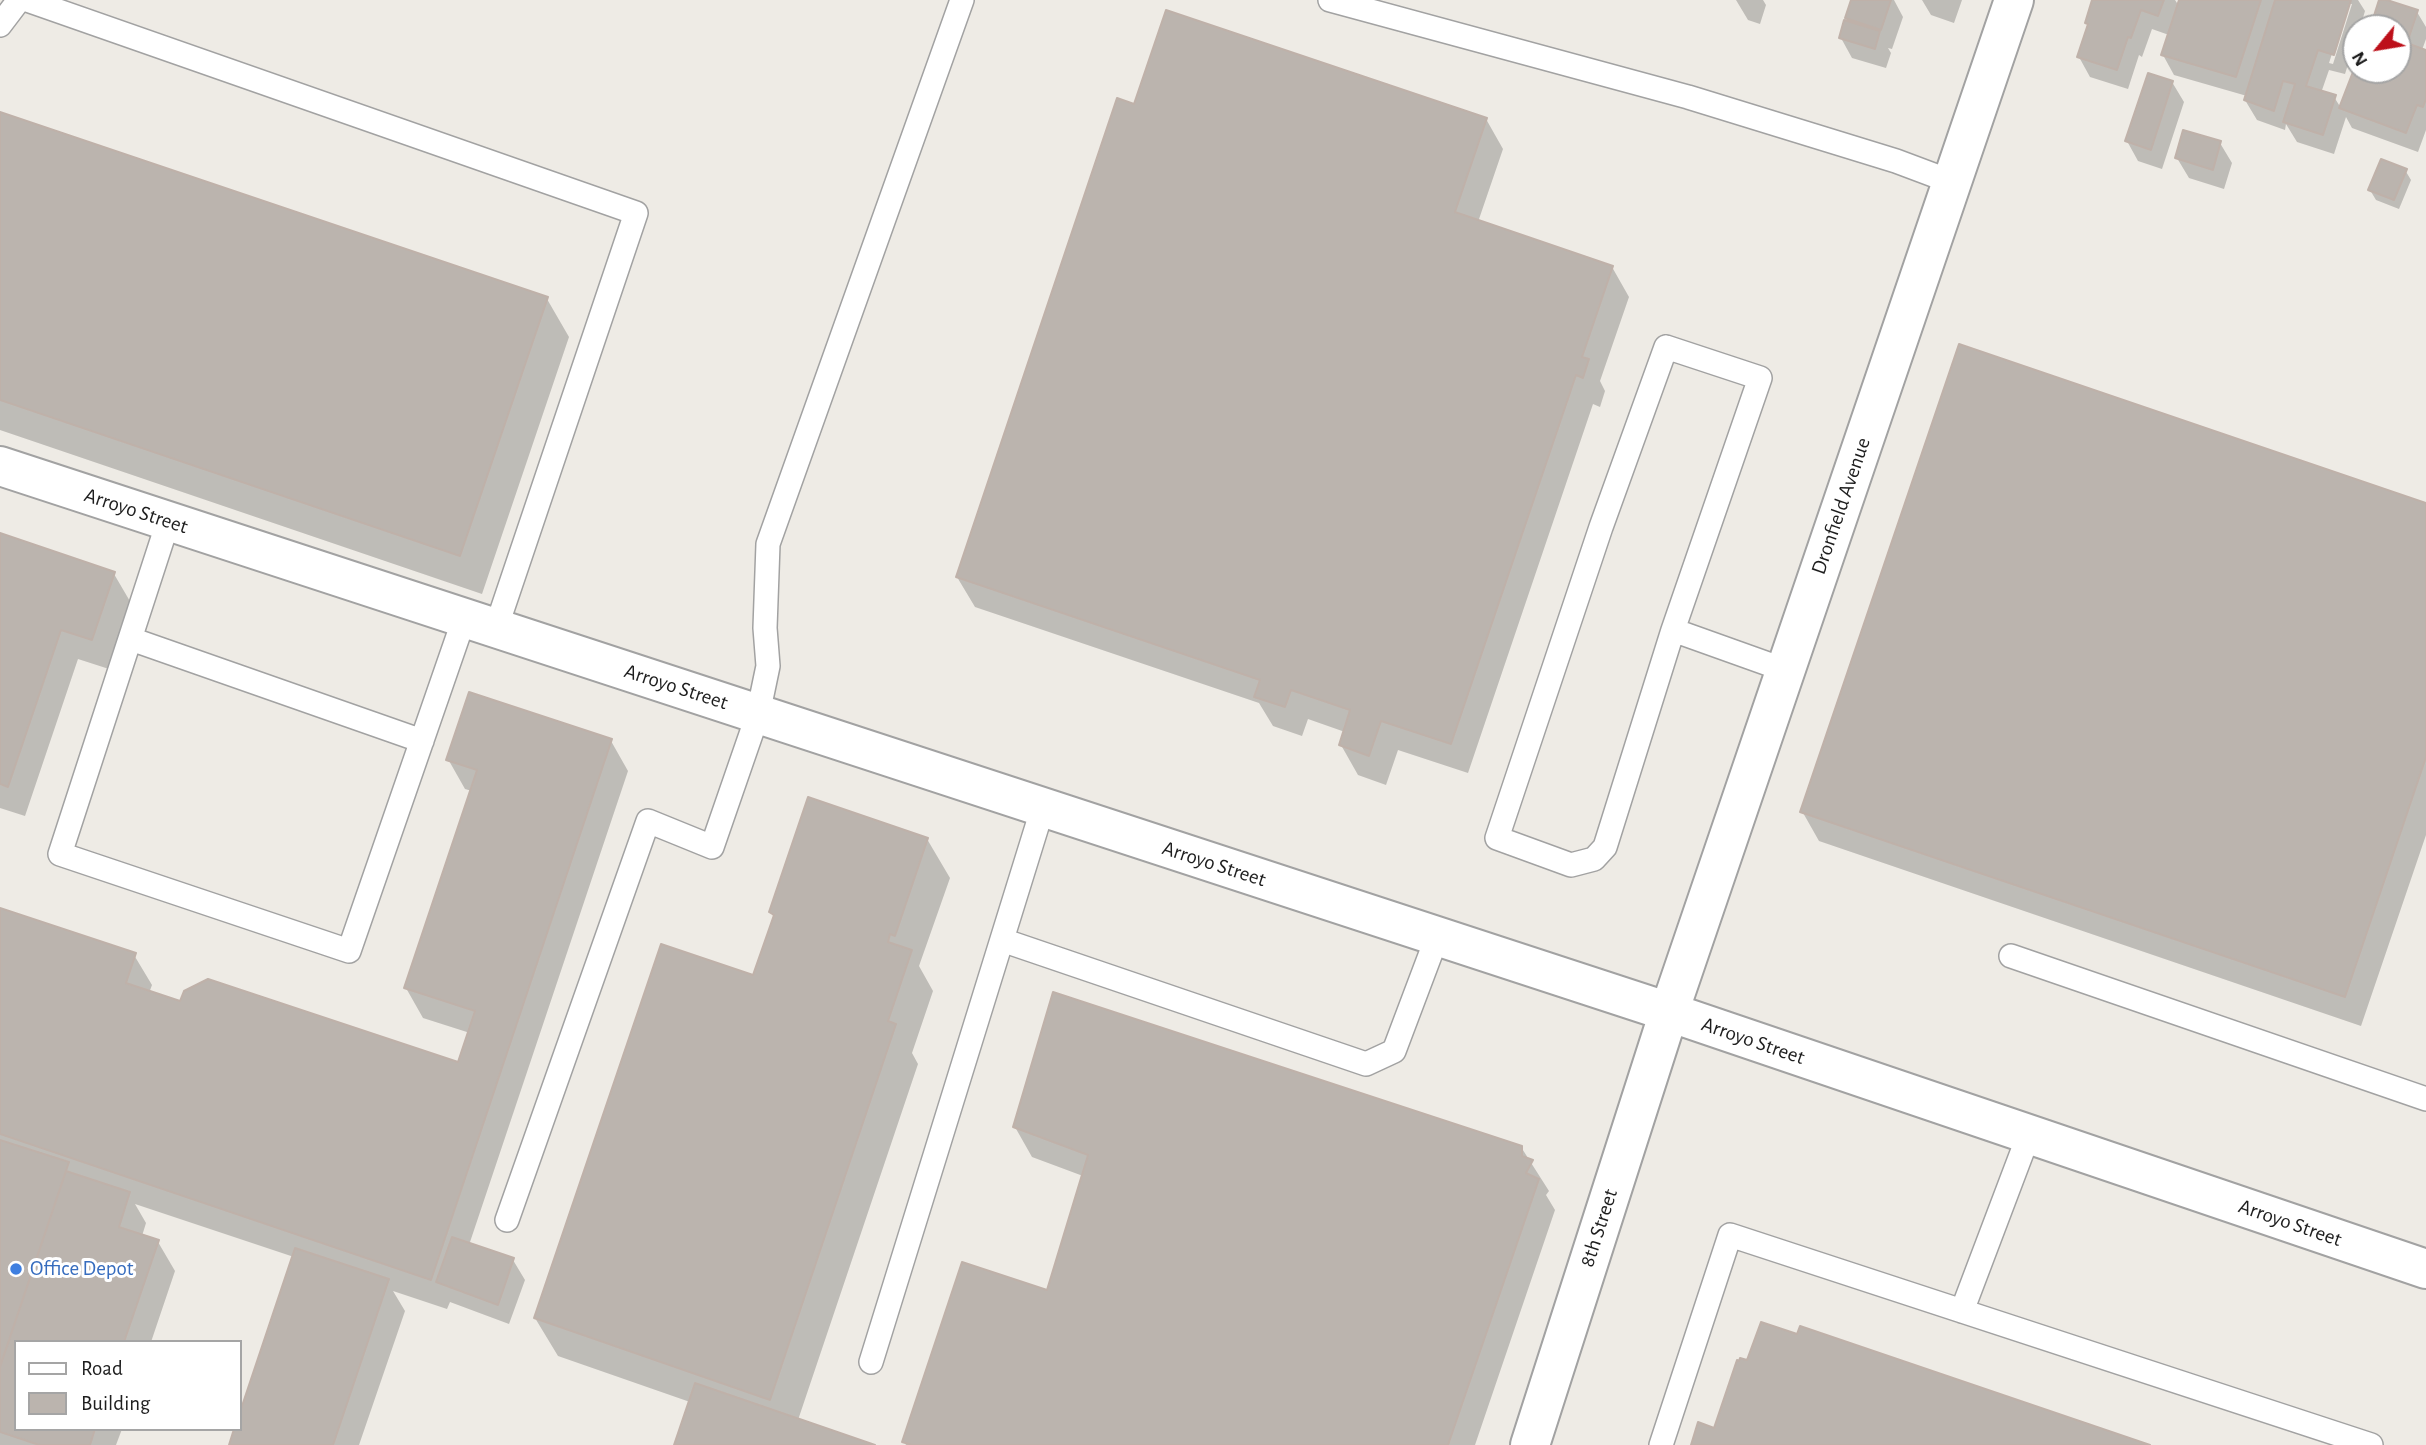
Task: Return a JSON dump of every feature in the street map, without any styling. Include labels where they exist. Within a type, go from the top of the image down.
[{"type":"street","name":"Dronfield Avenue","points":[[1668,1012],[2014,0]]},
{"type":"street","name":"Arroyo Street","points":[[0,467],[1668,1012],[2426,1269]]},
{"type":"street","name":"8th Street","points":[[1530,1445],[1668,1012]]},
{"type":"lane","points":[[0,25],[19,0]]},
{"type":"lane","points":[[27,0],[636,213],[480,624],[422,741],[349,951],[60,854],[168,522]]},
{"type":"lane","points":[[507,1220],[648,821],[712,847],[758,714],[768,666],[765,628],[768,544],[962,0]]},
{"type":"lane","points":[[1330,0],[1688,97],[1896,161],[1952,182]]},
{"type":"lane","points":[[1666,348],[1760,378],[1673,630],[1605,847],[1594,859],[1571,865],[1497,838],[1601,527],[1666,348]]},
{"type":"lane","points":[[1673,630],[1785,670]]},
{"type":"lane","points":[[131,639],[422,741]]},
{"type":"lane","points":[[871,1362],[1043,807]]},
{"type":"lane","points":[[1002,940],[1366,1064],[1394,1051],[1437,937]]},
{"type":"lane","points":[[2011,956],[2426,1099]]},
{"type":"lane","points":[[1962,1311],[2029,1135]]},
{"type":"lane","points":[[1661,1445],[1730,1235],[2371,1445]]},
{"type":"building","points":[[1851,0],[1891,0],[1881,30],[1845,18]]},
{"type":"building","points":[[2092,0],[2164,0],[2158,16],[2141,10],[2117,70],[2077,57],[2088,24],[2085,23]]},
{"type":"building","points":[[2179,0],[2261,0],[2236,77],[2161,55]]},
{"type":"building","points":[[2275,0],[2351,0],[2347,14],[2342,14],[2342,29],[2334,55],[2318,50],[2306,86],[2336,95],[2323,135],[2283,122],[2295,84],[2283,81],[2274,111],[2244,100]]},
{"type":"building","points":[[2379,0],[2418,10],[2412,28],[2412,14],[2374,14]]},
{"type":"building","points":[[1166,10],[1487,118],[1455,212],[1613,266],[1582,357],[1589,359],[1583,378],[1576,375],[1451,744],[1381,721],[1369,756],[1339,745],[1350,710],[1291,690],[1285,707],[1254,697],[1260,680],[956,577],[1117,98],[1134,104]]},
{"type":"building","points":[[1844,20],[1880,31],[1875,49],[1839,38]]},
{"type":"building","points":[[2412,45],[2426,50],[2426,99],[2423,107],[2417,105],[2406,133],[2339,108],[2348,84],[2412,84]]},
{"type":"building","points":[[2148,73],[2173,81],[2151,150],[2125,141]]},
{"type":"building","points":[[0,112],[548,297],[460,556],[0,400]]},
{"type":"building","points":[[2183,130],[2221,141],[2213,170],[2175,158]]},
{"type":"building","points":[[2381,159],[2407,169],[2394,200],[2368,190]]},
{"type":"building","points":[[1959,344],[2426,503],[2426,757],[2345,997],[1800,812]]},
{"type":"building","points":[[0,533],[115,572],[92,640],[61,630],[8,787],[0,784]]},
{"type":"building","points":[[469,692],[612,739],[431,1280],[0,1134],[0,908],[136,953],[126,983],[180,1001],[184,991],[208,979],[458,1062],[475,1011],[404,988],[477,770],[446,760]]},
{"type":"building","points":[[808,797],[928,838],[895,936],[890,934],[888,942],[912,950],[888,1021],[896,1024],[770,1400],[534,1318],[661,944],[753,975],[774,915],[769,912]]},
{"type":"building","points":[[1053,992],[1522,1146],[1522,1156],[1533,1160],[1526,1173],[1539,1179],[1448,1445],[912,1445],[902,1442],[962,1262],[1047,1290],[1088,1155],[1013,1127]]},
{"type":"building","name":"Office Depot","points":[[0,1140],[69,1162],[0,1367]]},
{"type":"building","points":[[66,1171],[130,1192],[119,1227],[159,1240],[125,1340],[14,1340],[14,1431],[94,1431],[90,1445],[39,1445],[0,1432],[0,1367]]},
{"type":"building","points":[[452,1237],[514,1258],[498,1305],[436,1282]]},
{"type":"building","points":[[295,1248],[389,1279],[333,1445],[229,1445],[233,1431],[242,1431],[242,1406]]},
{"type":"building","points":[[1761,1322],[1797,1334],[1800,1326],[2150,1445],[1691,1445],[1698,1422],[1714,1428],[1737,1360],[1747,1360]]},
{"type":"building","points":[[695,1383],[875,1445],[674,1445]]},
{"type":"place","name":"Office Depot","points":[[16,1269]]}]
